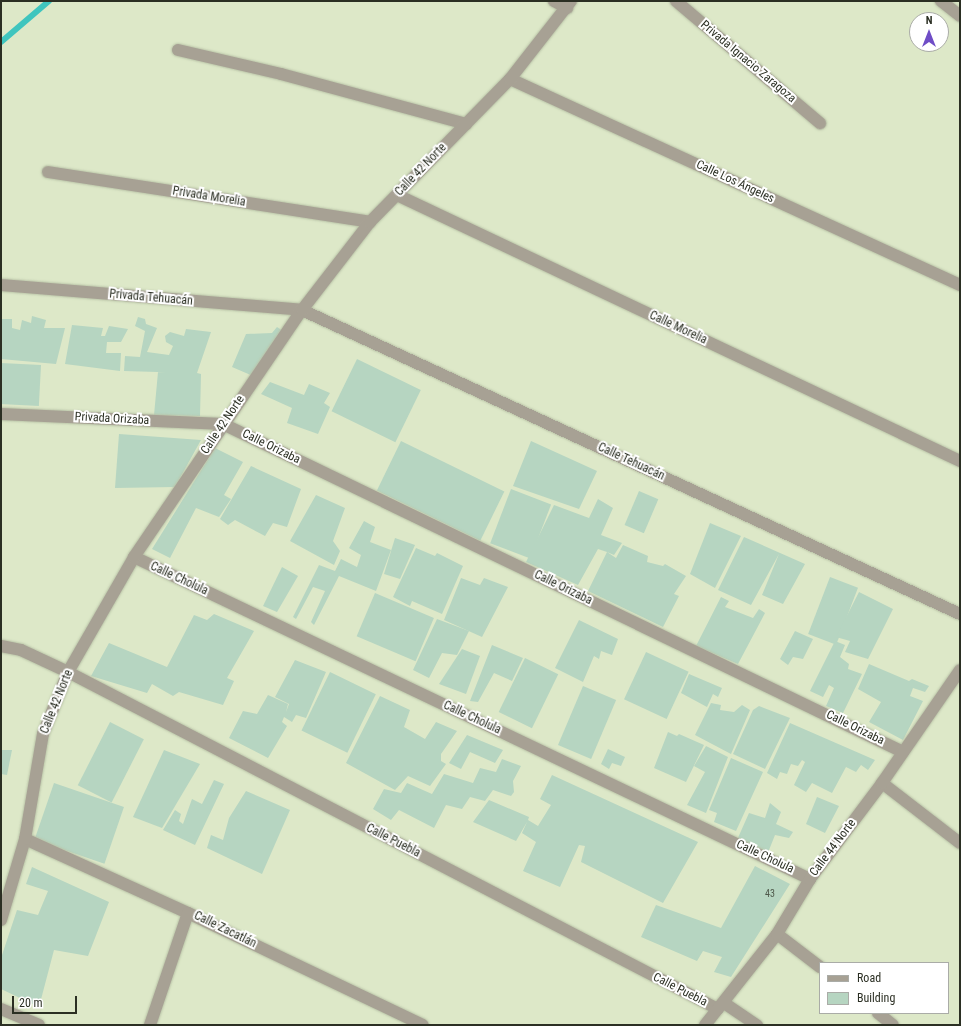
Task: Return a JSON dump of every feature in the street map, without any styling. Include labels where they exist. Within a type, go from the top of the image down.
[{"type":"street","points":[[554,1],[569,4]]},
{"type":"street","name":"Privada Ignacio Zaragoza","points":[[676,1],[820,123]]},
{"type":"street","points":[[941,1],[960,16]]},
{"type":"street","name":"Calle 42 Norte","points":[[1,920],[25,839],[43,734],[68,672],[134,557],[302,310],[370,222],[510,79],[569,4]]},
{"type":"street","points":[[178,50],[281,74],[466,124]]},
{"type":"street","name":"Calle Los Ángeles","points":[[510,79],[960,285]]},
{"type":"street","name":"Privada Morelia","points":[[48,172],[370,222]]},
{"type":"street","name":"Calle Morelia","points":[[397,195],[960,461]]},
{"type":"street","name":"Privada Tehuacán","points":[[1,285],[302,310]]},
{"type":"street","name":"Calle Tehuacán","points":[[302,310],[960,614]]},
{"type":"street","name":"Privada Orizaba","points":[[1,414],[224,424]]},
{"type":"street","name":"Calle Orizaba","points":[[224,424],[903,752]]},
{"type":"street","name":"Calle Cholula","points":[[134,557],[810,879]]},
{"type":"street","name":"Calle Puebla","points":[[1,646],[21,650],[68,672],[757,1025]]},
{"type":"street","name":"Calle 44 Norte","points":[[705,1025],[777,934],[810,879],[882,783],[960,670]]},
{"type":"street","points":[[882,783],[960,843]]},
{"type":"street","name":"Calle Zacatlán","points":[[25,839],[188,913],[423,1025]]},
{"type":"street","points":[[150,1025],[188,913]]},
{"type":"street","points":[[777,934],[819,966]]},
{"type":"street","points":[[1,1009],[39,1025]]},
{"type":"street","points":[[879,1014],[893,1025]]},
{"type":"building","points":[[32,316],[46,320],[44,328],[65,328],[56,364],[1,359],[1,319],[12,319],[12,328],[20,330],[22,320],[31,323]]},
{"type":"building","points":[[138,317],[145,319],[146,324],[157,328],[147,352],[169,355],[173,346],[166,342],[165,336],[170,332],[184,336],[186,329],[211,332],[197,373],[201,374],[200,416],[154,415],[158,372],[124,371],[125,356],[140,357],[145,331],[135,326]]},
{"type":"building","points":[[72,325],[103,328],[101,336],[105,336],[109,326],[128,329],[121,342],[107,342],[106,353],[121,353],[120,371],[65,364]]},
{"type":"building","points":[[277,327],[283,331],[253,376],[232,367],[246,334],[272,333]]},
{"type":"building","points":[[357,359],[421,390],[395,442],[332,411]]},
{"type":"building","points":[[1,363],[41,365],[39,406],[1,404]]},
{"type":"building","points":[[270,382],[304,395],[309,384],[330,393],[324,403],[330,407],[318,434],[287,423],[292,408],[261,394]]},
{"type":"building","points":[[119,434],[201,440],[175,487],[115,488]]},
{"type":"building","points":[[401,441],[504,491],[480,541],[377,490]]},
{"type":"building","points":[[531,441],[597,471],[579,509],[513,486]]},
{"type":"building","points":[[215,448],[243,462],[224,495],[231,499],[219,517],[196,508],[170,558],[152,549]]},
{"type":"building","points":[[251,466],[301,489],[287,527],[273,523],[265,536],[235,520],[228,525],[220,519]]},
{"type":"building","points":[[511,489],[551,504],[530,559],[490,543]]},
{"type":"building","points":[[639,491],[658,499],[644,533],[625,525]]},
{"type":"building","points":[[316,495],[345,508],[333,541],[340,551],[334,565],[290,541]]},
{"type":"building","points":[[598,499],[613,508],[601,535],[622,543],[614,555],[598,549],[578,585],[526,562],[554,505],[589,518]]},
{"type":"building","points":[[364,521],[375,527],[370,542],[391,550],[376,591],[339,576],[314,625],[311,622],[325,591],[313,587],[296,619],[293,617],[319,565],[335,571],[341,559],[357,567],[361,555],[349,548]]},
{"type":"building","points":[[710,523],[741,536],[715,588],[690,574]]},
{"type":"building","points":[[744,537],[805,564],[783,604],[762,595],[779,554],[751,605],[718,590]]},
{"type":"building","points":[[395,538],[415,545],[400,579],[384,574]]},
{"type":"building","points":[[623,545],[648,556],[647,562],[663,566],[665,564],[686,576],[674,594],[679,596],[663,627],[588,591],[607,552],[616,558]]},
{"type":"building","points":[[416,548],[435,556],[437,553],[463,566],[442,614],[412,601],[410,606],[393,597]]},
{"type":"building","points":[[282,567],[298,576],[277,612],[263,606]]},
{"type":"building","points":[[830,577],[858,588],[836,645],[808,634]]},
{"type":"building","points":[[461,578],[480,585],[484,578],[508,587],[482,637],[444,620]]},
{"type":"building","points":[[859,592],[893,609],[868,659],[845,652],[850,641],[836,637]]},
{"type":"building","points":[[375,593],[434,618],[416,661],[357,636]]},
{"type":"building","points":[[721,597],[729,601],[725,607],[753,618],[759,609],[765,613],[738,664],[696,646]]},
{"type":"building","points":[[214,614],[254,631],[227,678],[234,681],[223,705],[179,692],[173,696],[152,684],[147,693],[91,676],[109,643],[167,667],[194,615],[207,620]]},
{"type":"building","points":[[437,619],[469,631],[457,655],[442,653],[429,678],[413,670]]},
{"type":"building","points":[[579,620],[618,639],[612,655],[601,651],[599,659],[594,656],[583,682],[555,668]]},
{"type":"building","points":[[795,631],[813,639],[803,659],[793,657],[788,665],[780,659]]},
{"type":"building","points":[[835,641],[845,645],[840,657],[849,664],[848,669],[862,674],[843,713],[826,706],[834,688],[829,685],[823,697],[810,691]]},
{"type":"building","points":[[492,645],[523,658],[512,681],[494,673],[478,702],[470,701]]},
{"type":"building","points":[[462,649],[480,656],[466,694],[439,684]]},
{"type":"building","points":[[646,652],[689,672],[667,719],[624,699]]},
{"type":"building","points":[[525,658],[558,674],[532,728],[499,712]]},
{"type":"building","points":[[295,660],[326,672],[306,718],[296,715],[292,722],[284,717],[282,722],[287,726],[268,758],[229,738],[243,711],[257,714],[268,695],[288,704],[286,712],[289,704],[275,697]]},
{"type":"building","points":[[869,664],[909,681],[912,679],[929,686],[925,692],[913,688],[910,696],[923,701],[903,740],[869,722],[881,702],[858,689]]},
{"type":"building","points":[[330,672],[376,694],[347,753],[302,730]]},
{"type":"building","points":[[689,674],[722,688],[718,697],[713,694],[707,707],[681,693]]},
{"type":"building","points":[[583,686],[616,700],[591,759],[558,745]]},
{"type":"building","points":[[380,696],[410,710],[404,727],[425,739],[436,722],[457,731],[441,754],[441,761],[446,764],[430,786],[408,776],[395,790],[346,763]]},
{"type":"building","points":[[711,703],[721,705],[720,710],[734,712],[742,705],[750,710],[731,754],[695,735]]},
{"type":"building","points":[[759,706],[790,718],[765,769],[733,754],[753,710]]},
{"type":"building","points":[[110,722],[144,739],[112,803],[78,785]]},
{"type":"building","points":[[790,723],[875,760],[868,770],[861,765],[856,772],[846,767],[832,793],[812,783],[806,792],[794,785],[805,762],[802,760],[798,766],[791,764],[787,774],[780,772],[777,779],[767,773]]},
{"type":"building","points":[[668,732],[677,736],[679,734],[704,745],[686,782],[654,768]]},
{"type":"building","points":[[467,735],[503,750],[495,763],[470,752],[461,769],[449,763]]},
{"type":"building","points":[[706,746],[728,757],[706,813],[687,805],[705,772],[694,766]]},
{"type":"building","points":[[608,749],[625,757],[621,766],[612,763],[609,769],[601,764]]},
{"type":"building","points":[[1,750],[12,750],[7,775],[1,774]]},
{"type":"building","points":[[164,750],[200,764],[162,828],[133,817]]},
{"type":"building","points":[[731,758],[763,772],[736,831],[714,822],[717,813],[709,810]]},
{"type":"building","points":[[502,759],[521,766],[513,781],[514,792],[511,796],[493,790],[485,801],[470,797],[462,809],[446,805],[434,828],[399,810],[391,820],[373,809],[384,789],[401,793],[407,783],[432,794],[444,774],[473,783],[480,768],[496,772]]},
{"type":"building","points":[[552,775],[698,842],[663,903],[581,862],[585,846],[579,845],[560,887],[523,871],[536,842],[522,833],[527,822],[516,841],[473,822],[489,800],[529,817],[528,820],[538,826],[551,805],[540,799]]},
{"type":"building","points":[[214,780],[224,784],[195,845],[163,830],[175,810],[181,814],[179,821],[183,824],[192,799],[202,804]]},
{"type":"building","points":[[54,783],[124,807],[104,864],[34,840]]},
{"type":"building","points":[[246,791],[290,810],[262,874],[207,848],[211,835],[223,840],[229,818]]},
{"type":"building","points":[[817,797],[839,806],[825,833],[806,824]]},
{"type":"building","points":[[770,803],[781,812],[776,824],[793,832],[789,838],[775,835],[767,855],[737,840],[749,813],[765,818]]},
{"type":"building","points":[[755,866],[790,884],[731,977],[714,972],[722,957],[703,951],[697,961],[641,937],[656,905],[721,928]]},
{"type":"building","points":[[32,867],[109,902],[88,956],[54,950],[39,1007],[1,989],[1,958],[17,910],[38,915],[48,891],[26,884]]},
{"type":"waterway","points":[[1,42],[49,1]]}]
